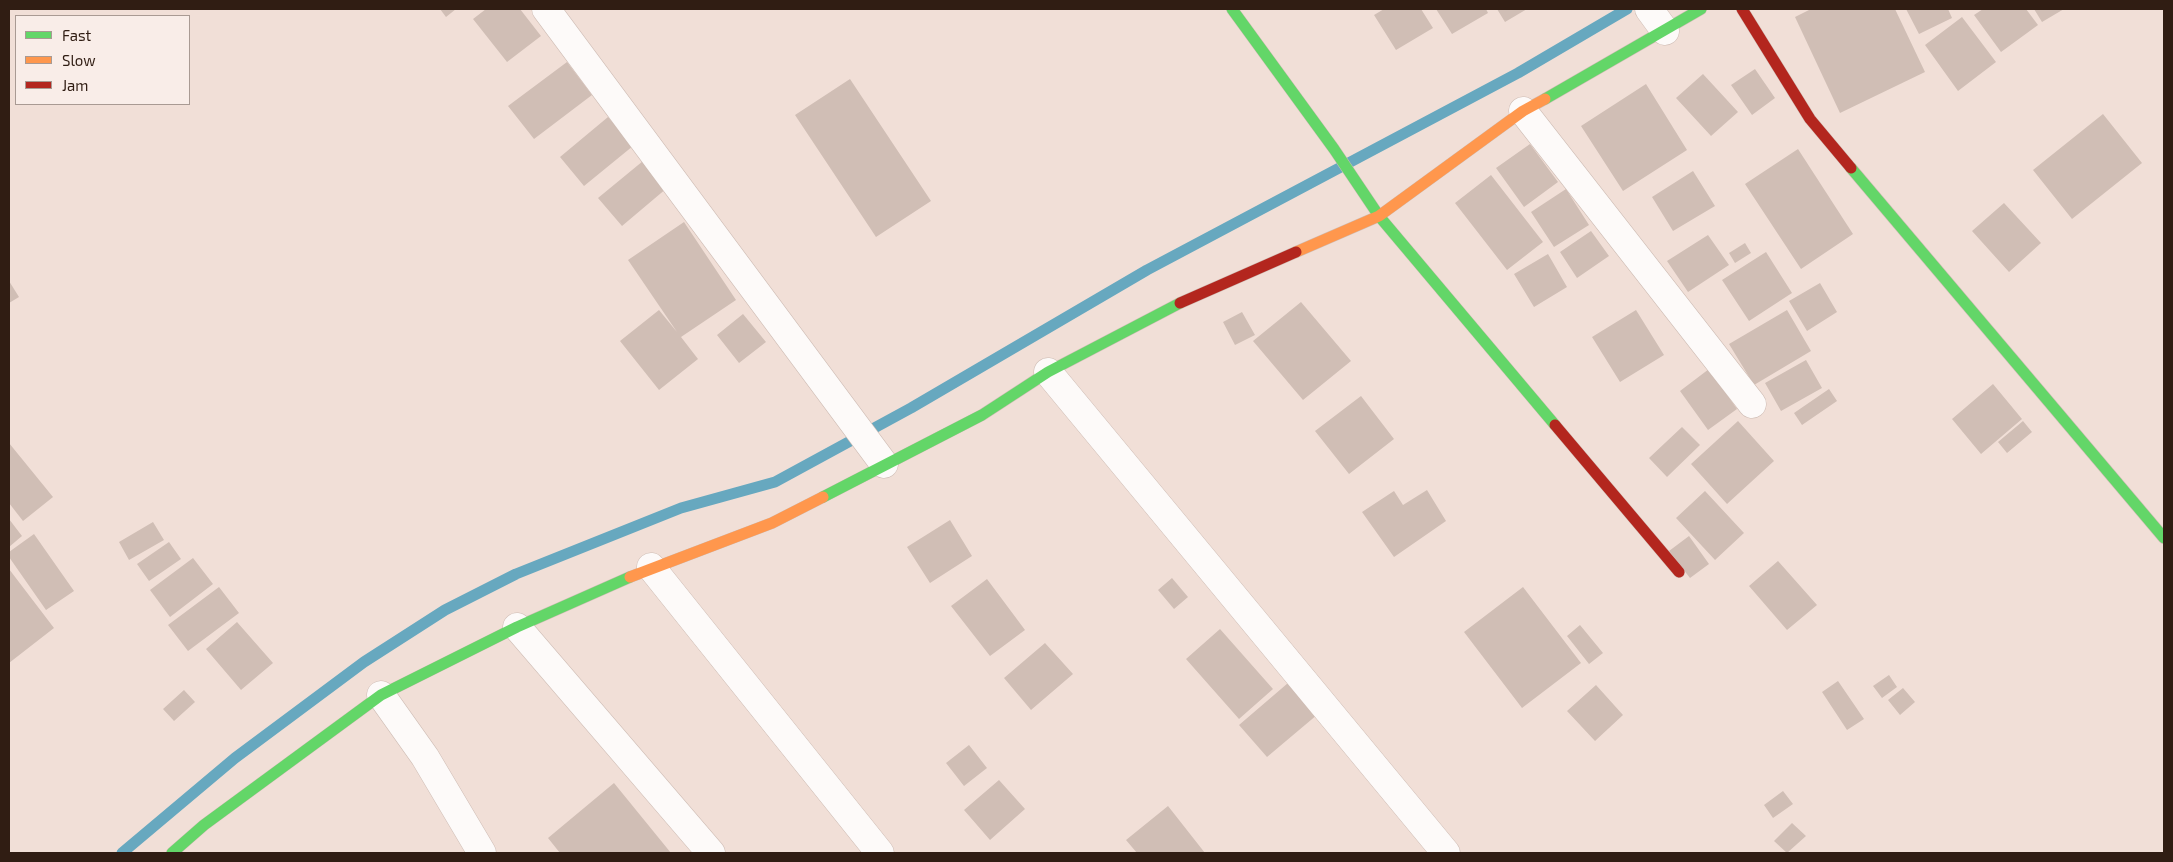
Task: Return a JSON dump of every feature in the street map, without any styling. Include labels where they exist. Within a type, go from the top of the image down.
[{"type":"street","points":[[546,9],[880,458]]},
{"type":"street","points":[[1232,9],[1334,148],[1379,216],[1679,572]]},
{"type":"street","points":[[172,853],[204,825],[281,767],[382,695],[517,627],[651,567],[772,523],[880,458],[982,415],[1048,372],[1160,312],[1379,216],[1523,111],[1656,19],[1701,9]]},
{"type":"street","points":[[1742,9],[1810,119],[2164,538]]},
{"type":"street","points":[[1523,111],[1752,404]]},
{"type":"street","points":[[1048,372],[1446,853]]},
{"type":"street","points":[[651,567],[880,853]]},
{"type":"street","points":[[517,627],[711,853]]},
{"type":"street","points":[[382,695],[425,757],[482,853]]},
{"type":"building","points":[[440,9],[456,9],[446,17]]},
{"type":"building","points":[[486,9],[520,9],[541,36],[507,62],[473,19]]},
{"type":"building","points":[[1384,9],[1421,9],[1433,28],[1396,50],[1374,15]]},
{"type":"building","points":[[1436,9],[1486,9],[1488,13],[1452,34]]},
{"type":"building","points":[[1497,9],[1527,9],[1505,22]]},
{"type":"building","points":[[1811,9],[1895,9],[1925,72],[1840,113],[1795,17]]},
{"type":"building","points":[[1906,9],[1948,9],[1952,18],[1919,34]]},
{"type":"building","points":[[1983,9],[2026,9],[2038,25],[2001,52],[1974,15]]},
{"type":"building","points":[[2034,9],[2064,9],[2042,22]]},
{"type":"building","points":[[1962,17],[1996,62],[1958,91],[1925,45]]},
{"type":"building","points":[[567,62],[592,95],[534,139],[508,106]]},
{"type":"building","points":[[1755,69],[1775,98],[1752,115],[1731,85]]},
{"type":"building","points":[[1703,74],[1738,112],[1711,136],[1676,98]]},
{"type":"building","points":[[850,79],[931,201],[876,237],[795,115]]},
{"type":"building","points":[[1646,84],[1687,150],[1623,191],[1581,126]]},
{"type":"building","points":[[2103,114],[2142,163],[2072,219],[2033,170]]},
{"type":"building","points":[[608,117],[633,146],[584,186],[560,157]]},
{"type":"building","points":[[1530,144],[1558,182],[1524,207],[1496,168]]},
{"type":"building","points":[[1798,149],[1853,234],[1801,269],[1745,184]]},
{"type":"building","points":[[643,161],[667,188],[622,226],[598,198]]},
{"type":"building","points":[[1693,171],[1715,206],[1673,231],[1652,197]]},
{"type":"building","points":[[1491,175],[1543,242],[1507,270],[1455,203]]},
{"type":"building","points":[[1566,189],[1589,225],[1554,247],[1531,212]]},
{"type":"building","points":[[2004,203],[2041,243],[2009,272],[1972,231]]},
{"type":"building","points":[[684,222],[736,300],[681,337],[698,359],[659,390],[620,341],[659,310],[677,332],[628,260]]},
{"type":"building","points":[[1591,231],[1609,256],[1577,278],[1560,252]]},
{"type":"building","points":[[1708,235],[1729,265],[1688,292],[1667,261]]},
{"type":"building","points":[[1745,243],[1751,253],[1735,263],[1729,253]]},
{"type":"building","points":[[1766,252],[1792,293],[1749,321],[1722,280]]},
{"type":"building","points":[[1548,254],[1567,287],[1534,307],[1514,274]]},
{"type":"building","points":[[9,281],[19,297],[9,303]]},
{"type":"building","points":[[1820,283],[1837,312],[1807,331],[1789,301]]},
{"type":"building","points":[[1301,302],[1351,361],[1303,400],[1253,341]]},
{"type":"building","points":[[1636,310],[1664,355],[1620,382],[1592,337]]},
{"type":"building","points":[[1787,310],[1811,351],[1754,385],[1729,344]]},
{"type":"building","points":[[1242,312],[1255,335],[1235,345],[1223,322]]},
{"type":"building","points":[[743,314],[766,342],[739,363],[717,335]]},
{"type":"building","points":[[1806,360],[1822,388],[1781,411],[1765,383]]},
{"type":"building","points":[[1709,369],[1737,409],[1708,430],[1680,391]]},
{"type":"building","points":[[1993,384],[2022,419],[1981,454],[1952,419]]},
{"type":"building","points":[[1829,389],[1837,401],[1802,425],[1794,413]]},
{"type":"building","points":[[1361,396],[1394,439],[1349,474],[1315,431]]},
{"type":"building","points":[[1738,421],[1774,461],[1727,504],[1691,464]]},
{"type":"building","points":[[2023,421],[2032,432],[2007,453],[1998,442]]},
{"type":"building","points":[[1682,427],[1700,445],[1667,477],[1649,458]]},
{"type":"building","points":[[9,443],[53,497],[23,521],[9,503]]},
{"type":"building","points":[[1427,490],[1446,521],[1394,557],[1362,512],[1394,491],[1403,505]]},
{"type":"building","points":[[1705,491],[1744,533],[1715,560],[1676,518]]},
{"type":"building","points":[[9,519],[22,536],[9,547]]},
{"type":"building","points":[[950,520],[972,556],[930,583],[907,547]]},
{"type":"building","points":[[153,522],[164,540],[129,560],[119,542]]},
{"type":"building","points":[[34,534],[74,591],[46,610],[9,557],[9,552]]},
{"type":"building","points":[[1689,536],[1709,564],[1690,578],[1669,551]]},
{"type":"building","points":[[169,542],[181,559],[149,581],[137,564]]},
{"type":"building","points":[[193,558],[213,584],[170,617],[150,590]]},
{"type":"building","points":[[1778,561],[1817,605],[1787,630],[1749,586]]},
{"type":"building","points":[[9,569],[54,628],[9,663]]},
{"type":"building","points":[[1172,578],[1188,597],[1174,609],[1158,590]]},
{"type":"building","points":[[987,579],[1025,630],[990,656],[951,606]]},
{"type":"building","points":[[219,587],[239,613],[188,651],[168,625]]},
{"type":"building","points":[[1523,587],[1581,663],[1522,708],[1464,632]]},
{"type":"building","points":[[237,622],[273,663],[241,690],[206,649]]},
{"type":"building","points":[[1580,625],[1603,653],[1589,664],[1567,636]]},
{"type":"building","points":[[1220,629],[1273,689],[1239,719],[1186,659]]},
{"type":"building","points":[[1045,643],[1073,674],[1031,710],[1004,678]]},
{"type":"building","points":[[1889,675],[1897,687],[1882,698],[1873,686]]},
{"type":"building","points":[[1295,677],[1324,709],[1267,757],[1239,725]]},
{"type":"building","points":[[1838,681],[1864,719],[1847,730],[1822,692]]},
{"type":"building","points":[[1596,685],[1623,715],[1595,741],[1567,711]]},
{"type":"building","points":[[1903,688],[1915,702],[1900,715],[1888,700]]},
{"type":"building","points":[[184,690],[195,702],[174,721],[163,709]]},
{"type":"building","points":[[969,745],[987,768],[964,786],[946,763]]},
{"type":"building","points":[[999,780],[1025,809],[990,840],[964,810]]},
{"type":"building","points":[[614,783],[671,853],[560,853],[548,838]]},
{"type":"building","points":[[1783,791],[1793,804],[1773,818],[1764,805]]},
{"type":"building","points":[[1168,806],[1205,853],[1137,853],[1126,840]]},
{"type":"building","points":[[1792,823],[1806,836],[1787,853],[1774,841]]},
{"type":"waterway","points":[[122,853],[235,758],[364,662],[445,610],[516,574],[681,508],[775,482],[911,408],[1147,270],[1518,73],[1627,9]]},
{"type":"traffic: fast","points":[[1232,9],[1334,149],[1379,216],[1555,425]]},
{"type":"traffic: fast","points":[[1545,99],[1701,9]]},
{"type":"traffic: fast","points":[[1851,168],[2164,538]]},
{"type":"traffic: fast","points":[[823,497],[982,415],[1048,372],[1180,303]]},
{"type":"traffic: fast","points":[[172,853],[204,825],[381,695],[517,627],[630,577]]},
{"type":"traffic: slow","points":[[1296,252],[1379,216],[1523,111],[1545,99]]},
{"type":"traffic: slow","points":[[630,577],[772,523],[823,497]]},
{"type":"traffic: jam","points":[[1742,9],[1810,119],[1851,168]]},
{"type":"traffic: jam","points":[[1180,303],[1296,252]]},
{"type":"traffic: jam","points":[[1555,425],[1679,572]]}]
